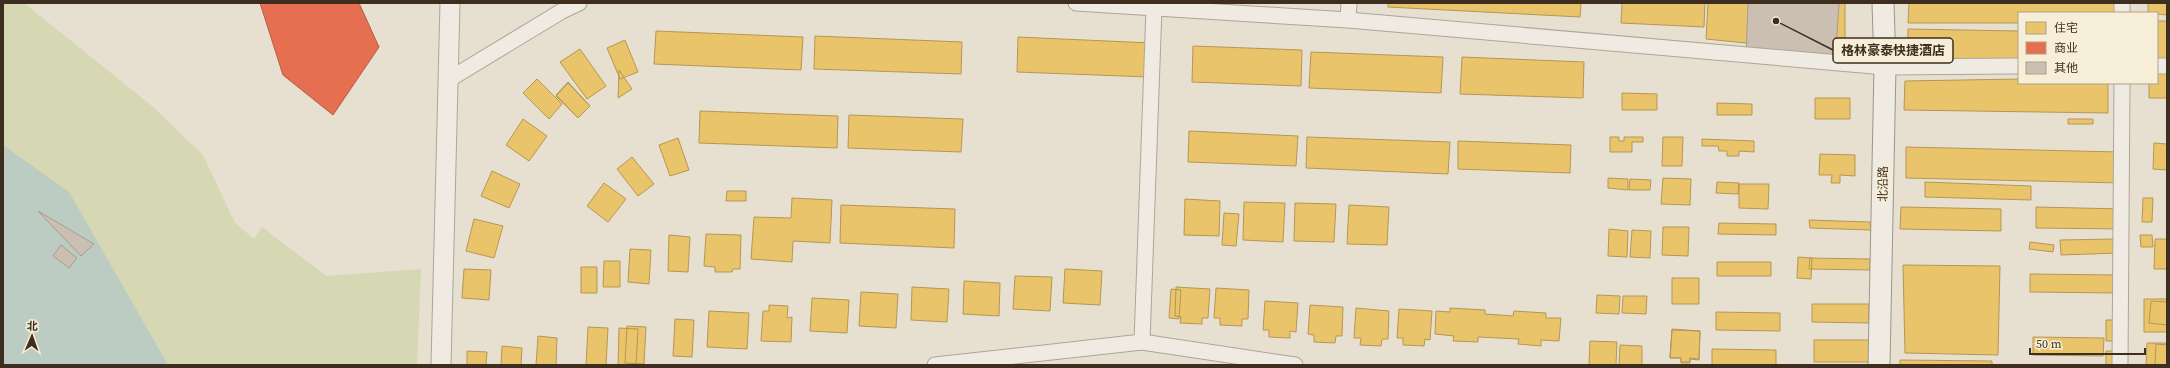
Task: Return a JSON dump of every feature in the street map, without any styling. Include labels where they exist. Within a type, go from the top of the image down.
[{"type":"main road","name":"北沿路","points":[[1879,365],[1885,67],[1883,3]]},
{"type":"street","points":[[440,365],[450,3]]},
{"type":"street","points":[[448,80],[562,11],[579,3]]},
{"type":"street","points":[[1076,3],[1348,20],[1885,67],[2018,66]]},
{"type":"street","points":[[1348,20],[1349,3]]},
{"type":"street","points":[[1142,342],[1154,8]]},
{"type":"street","points":[[2120,365],[2122,84]]},
{"type":"street","points":[[935,365],[1142,342],[1295,365]]},
{"type":"green space","points":[[3,3],[24,3],[152,106],[203,155],[235,223],[254,239],[262,227],[326,276],[421,269],[417,365],[3,365]]},
{"type":"shaded area","points":[[3,145],[69,192],[168,365],[3,365]]},
{"type":"building: 住宅","points":[[1388,3],[1581,3],[1580,17],[1388,7]]},
{"type":"building: 住宅","points":[[1622,3],[1705,3],[1704,27],[1621,23]]},
{"type":"building: 住宅","points":[[1708,3],[1845,3],[1845,53],[1706,39]]},
{"type":"building: 住宅","points":[[1909,3],[2116,3],[2116,12],[2018,12],[2018,23],[1908,23]]},
{"type":"building: 住宅","points":[[2148,3],[2167,3],[2167,15],[2158,14],[2158,12],[2148,12]]},
{"type":"building: 住宅","points":[[2158,21],[2167,21],[2167,61],[2158,61]]},
{"type":"building: 住宅","points":[[1908,29],[2018,31],[2018,73],[1907,71]]},
{"type":"building: 住宅","points":[[656,31],[803,37],[801,70],[654,64]]},
{"type":"building: 住宅","points":[[815,36],[962,42],[961,74],[814,69]]},
{"type":"building: 住宅","points":[[1018,37],[1151,43],[1149,77],[1017,72]]},
{"type":"building: 住宅","points":[[625,40],[638,72],[620,79],[607,48]]},
{"type":"building: 住宅","points":[[1193,46],[1302,50],[1301,86],[1192,82]]},
{"type":"building: 住宅","points":[[580,49],[606,86],[587,99],[560,62]]},
{"type":"building: 住宅","points":[[1311,52],[1443,57],[1441,93],[1309,88]]},
{"type":"building: 住宅","points":[[1462,57],[1584,62],[1583,98],[1460,94]]},
{"type":"building: 住宅","points":[[2158,65],[2167,66],[2167,98],[2149,98],[2149,84],[2158,84]]},
{"type":"building: 住宅","points":[[619,70],[632,89],[618,98]]},
{"type":"building: 住宅","points":[[537,79],[562,104],[549,119],[523,93]]},
{"type":"building: 住宅","points":[[2018,79],[2018,84],[2108,84],[2108,113],[1904,110],[1905,81]]},
{"type":"building: 住宅","points":[[568,82],[590,106],[578,118],[556,95]]},
{"type":"building: 住宅","points":[[568,83],[590,106],[578,118],[556,96]]},
{"type":"building: 住宅","points":[[1622,93],[1657,94],[1657,110],[1622,110]]},
{"type":"building: 住宅","points":[[1815,98],[1850,98],[1850,119],[1815,119]]},
{"type":"building: 住宅","points":[[1717,103],[1752,104],[1752,115],[1717,115]]},
{"type":"building: 住宅","points":[[700,111],[838,116],[837,148],[699,143]]},
{"type":"building: 住宅","points":[[849,115],[963,119],[961,152],[848,148]]},
{"type":"building: 住宅","points":[[523,119],[547,136],[529,161],[506,145]]},
{"type":"building: 住宅","points":[[2068,119],[2093,119],[2093,124],[2068,124]]},
{"type":"building: 住宅","points":[[1189,131],[1298,136],[1296,166],[1188,162]]},
{"type":"building: 住宅","points":[[1307,137],[1450,142],[1448,174],[1306,168]]},
{"type":"building: 住宅","points":[[1610,137],[1619,137],[1619,141],[1624,141],[1624,137],[1643,137],[1643,142],[1632,142],[1632,152],[1610,152]]},
{"type":"building: 住宅","points":[[1663,137],[1683,137],[1682,166],[1662,166]]},
{"type":"building: 住宅","points":[[678,138],[689,170],[670,176],[659,145]]},
{"type":"building: 住宅","points":[[1702,139],[1754,141],[1754,152],[1739,151],[1739,156],[1727,156],[1727,151],[1719,151],[1718,146],[1702,146]]},
{"type":"building: 住宅","points":[[1458,141],[1571,145],[1570,173],[1458,169]]},
{"type":"building: 住宅","points":[[2154,143],[2167,144],[2167,170],[2153,169]]},
{"type":"building: 住宅","points":[[1906,147],[2119,152],[2119,183],[1906,178]]},
{"type":"building: 住宅","points":[[1820,154],[1855,155],[1855,176],[1840,175],[1840,183],[1831,183],[1832,175],[1819,175]]},
{"type":"building: 住宅","points":[[632,157],[654,184],[638,196],[617,169]]},
{"type":"building: 住宅","points":[[492,171],[520,184],[509,208],[481,196]]},
{"type":"building: 住宅","points":[[1608,178],[1628,179],[1628,190],[1608,188]]},
{"type":"building: 住宅","points":[[1663,178],[1691,179],[1690,205],[1661,204]]},
{"type":"building: 住宅","points":[[1630,179],[1651,180],[1650,190],[1629,190]]},
{"type":"building: 住宅","points":[[1717,182],[1739,183],[1738,194],[1716,193]]},
{"type":"building: 住宅","points":[[1925,182],[2031,186],[2031,200],[1925,197]]},
{"type":"building: 住宅","points":[[604,183],[626,199],[608,222],[587,206]]},
{"type":"building: 住宅","points":[[1739,184],[1769,184],[1768,209],[1739,208]]},
{"type":"building: 住宅","points":[[727,191],[746,191],[746,201],[726,201]]},
{"type":"building: 住宅","points":[[792,198],[832,200],[830,243],[793,241],[792,262],[751,259],[754,217],[791,218]]},
{"type":"building: 住宅","points":[[2143,198],[2153,198],[2152,222],[2142,222]]},
{"type":"building: 住宅","points":[[1185,199],[1220,201],[1219,236],[1184,235]]},
{"type":"building: 住宅","points":[[1244,202],[1285,203],[1283,242],[1243,240]]},
{"type":"building: 住宅","points":[[1295,203],[1336,204],[1334,242],[1294,241]]},
{"type":"building: 住宅","points":[[841,205],[955,209],[954,248],[840,243]]},
{"type":"building: 住宅","points":[[1349,205],[1389,207],[1387,245],[1347,244]]},
{"type":"building: 住宅","points":[[1901,207],[2001,209],[2001,231],[1900,229]]},
{"type":"building: 住宅","points":[[2036,207],[2124,209],[2124,229],[2036,228]]},
{"type":"building: 住宅","points":[[1224,213],[1239,214],[1236,246],[1222,245]]},
{"type":"building: 住宅","points":[[474,219],[503,226],[494,258],[466,251]]},
{"type":"building: 住宅","points":[[1809,220],[1870,222],[1871,230],[1810,228]]},
{"type":"building: 住宅","points":[[1719,223],[1776,224],[1776,235],[1718,234]]},
{"type":"building: 住宅","points":[[1663,227],[1689,227],[1688,256],[1662,255]]},
{"type":"building: 住宅","points":[[1609,229],[1628,231],[1627,257],[1608,256]]},
{"type":"building: 住宅","points":[[1632,230],[1651,231],[1650,258],[1630,257]]},
{"type":"building: 住宅","points":[[706,234],[741,235],[740,269],[733,269],[732,272],[715,272],[715,267],[704,266]]},
{"type":"building: 住宅","points":[[669,235],[690,237],[688,272],[668,271]]},
{"type":"building: 住宅","points":[[2140,235],[2152,235],[2153,247],[2141,247]]},
{"type":"building: 住宅","points":[[2116,239],[2117,253],[2061,255],[2060,240]]},
{"type":"building: 住宅","points":[[2155,239],[2167,239],[2167,269],[2154,269]]},
{"type":"building: 住宅","points":[[2030,242],[2054,245],[2053,252],[2029,249]]},
{"type":"building: 住宅","points":[[630,249],[651,250],[649,284],[628,282]]},
{"type":"building: 住宅","points":[[1798,257],[1812,258],[1811,279],[1797,278]]},
{"type":"building: 住宅","points":[[1810,258],[1870,259],[1870,270],[1809,269]]},
{"type":"building: 住宅","points":[[604,261],[620,261],[620,287],[603,287]]},
{"type":"building: 住宅","points":[[1717,262],[1771,262],[1771,276],[1717,276]]},
{"type":"building: 住宅","points":[[1903,265],[2000,266],[1998,355],[1905,353]]},
{"type":"building: 住宅","points":[[581,267],[597,267],[597,293],[581,293]]},
{"type":"building: 住宅","points":[[464,269],[491,270],[489,300],[462,298]]},
{"type":"building: 住宅","points":[[1065,269],[1102,271],[1100,305],[1063,303]]},
{"type":"building: 住宅","points":[[2030,274],[2115,275],[2115,293],[2030,292]]},
{"type":"building: 住宅","points":[[1015,276],[1052,277],[1050,311],[1013,309]]},
{"type":"building: 住宅","points":[[1672,278],[1699,278],[1699,304],[1672,304]]},
{"type":"building: 住宅","points":[[964,281],[1000,283],[999,316],[963,314]]},
{"type":"building: 住宅","points":[[912,287],[949,289],[947,322],[911,320]]},
{"type":"building: 住宅","points":[[1176,287],[1210,289],[1208,318],[1202,318],[1202,324],[1180,323],[1181,317],[1175,316]]},
{"type":"building: 住宅","points":[[1216,288],[1249,290],[1248,319],[1242,319],[1242,326],[1220,325],[1220,318],[1214,318]]},
{"type":"building: 住宅","points":[[1171,289],[1181,290],[1179,319],[1169,318]]},
{"type":"building: 住宅","points":[[861,292],[898,294],[896,328],[859,326]]},
{"type":"building: 住宅","points":[[1597,295],[1620,296],[1619,314],[1596,313]]},
{"type":"building: 住宅","points":[[1623,296],[1647,296],[1646,314],[1622,313]]},
{"type":"building: 住宅","points":[[812,298],[849,300],[847,333],[810,331]]},
{"type":"building: 住宅","points":[[2144,299],[2167,299],[2167,332],[2144,332]]},
{"type":"building: 住宅","points":[[1265,301],[1298,303],[1296,332],[1290,331],[1290,338],[1269,337],[1269,330],[1263,330]]},
{"type":"building: 住宅","points":[[2151,301],[2167,302],[2167,325],[2149,323]]},
{"type":"building: 住宅","points":[[1812,304],[1869,304],[1869,323],[1812,322]]},
{"type":"building: 住宅","points":[[769,305],[788,306],[787,318],[792,317],[791,342],[761,341],[763,311],[769,311]]},
{"type":"building: 住宅","points":[[1310,305],[1343,307],[1342,336],[1336,336],[1335,343],[1314,342],[1314,335],[1308,334]]},
{"type":"building: 住宅","points":[[1356,308],[1389,311],[1388,339],[1382,339],[1381,346],[1360,345],[1361,338],[1354,338]]},
{"type":"building: 住宅","points":[[1450,308],[1485,310],[1485,314],[1513,316],[1514,311],[1546,313],[1546,318],[1561,318],[1559,341],[1541,340],[1541,346],[1518,344],[1519,339],[1478,337],[1478,342],[1453,341],[1454,336],[1435,334],[1436,311],[1450,312]]},
{"type":"building: 住宅","points":[[1399,309],[1432,311],[1430,340],[1425,339],[1424,346],[1403,345],[1403,338],[1397,338]]},
{"type":"building: 住宅","points":[[709,311],[749,313],[747,349],[707,347]]},
{"type":"building: 住宅","points":[[1716,312],[1780,313],[1780,331],[1716,330]]},
{"type":"building: 住宅","points":[[675,319],[694,320],[692,357],[673,356]]},
{"type":"building: 住宅","points":[[2106,320],[2124,320],[2124,341],[2106,341]]},
{"type":"building: 住宅","points":[[627,326],[646,327],[644,364],[625,363]]},
{"type":"building: 住宅","points":[[588,327],[608,328],[606,365],[586,365]]},
{"type":"building: 住宅","points":[[619,328],[638,329],[636,365],[618,365]]},
{"type":"building: 住宅","points":[[1672,329],[1700,331],[1699,359],[1690,358],[1690,362],[1681,362],[1681,358],[1670,358]]},
{"type":"building: 住宅","points":[[1672,330],[1700,331],[1699,360],[1690,359],[1690,363],[1681,363],[1681,358],[1670,358]]},
{"type":"building: 住宅","points":[[538,336],[557,338],[556,365],[536,365]]},
{"type":"building: 住宅","points":[[2033,337],[2104,338],[2103,356],[2033,355]]},
{"type":"building: 住宅","points":[[1814,340],[1872,340],[1872,362],[1814,362]]},
{"type":"building: 住宅","points":[[1590,341],[1617,342],[1616,365],[1589,365]]},
{"type":"building: 住宅","points":[[2147,343],[2167,343],[2167,365],[2146,365]]},
{"type":"building: 住宅","points":[[2156,344],[2167,345],[2167,365],[2155,365]]},
{"type":"building: 住宅","points":[[1620,345],[1642,346],[1642,365],[1619,365]]},
{"type":"building: 住宅","points":[[502,346],[522,348],[521,365],[501,365]]},
{"type":"building: 住宅","points":[[1712,349],[1776,350],[1776,365],[1712,365]]},
{"type":"building: 住宅","points":[[467,351],[487,352],[486,365],[467,365]]},
{"type":"building: 住宅","points":[[2106,351],[2124,351],[2124,365],[2106,365]]},
{"type":"building: 住宅","points":[[1900,360],[1992,361],[1992,365],[1900,365]]},
{"type":"building: 商业","points":[[260,3],[359,3],[379,47],[333,115],[283,75]]},
{"type":"building: 其他","points":[[1748,3],[1839,3],[1835,63],[1746,58]]},
{"type":"building: 其他","points":[[38,211],[94,244],[81,256]]},
{"type":"building: 其他","points":[[61,245],[77,258],[69,268],[53,256]]},
{"type":"place","name":"格林豪泰快捷酒店","points":[[1776,21]]}]
